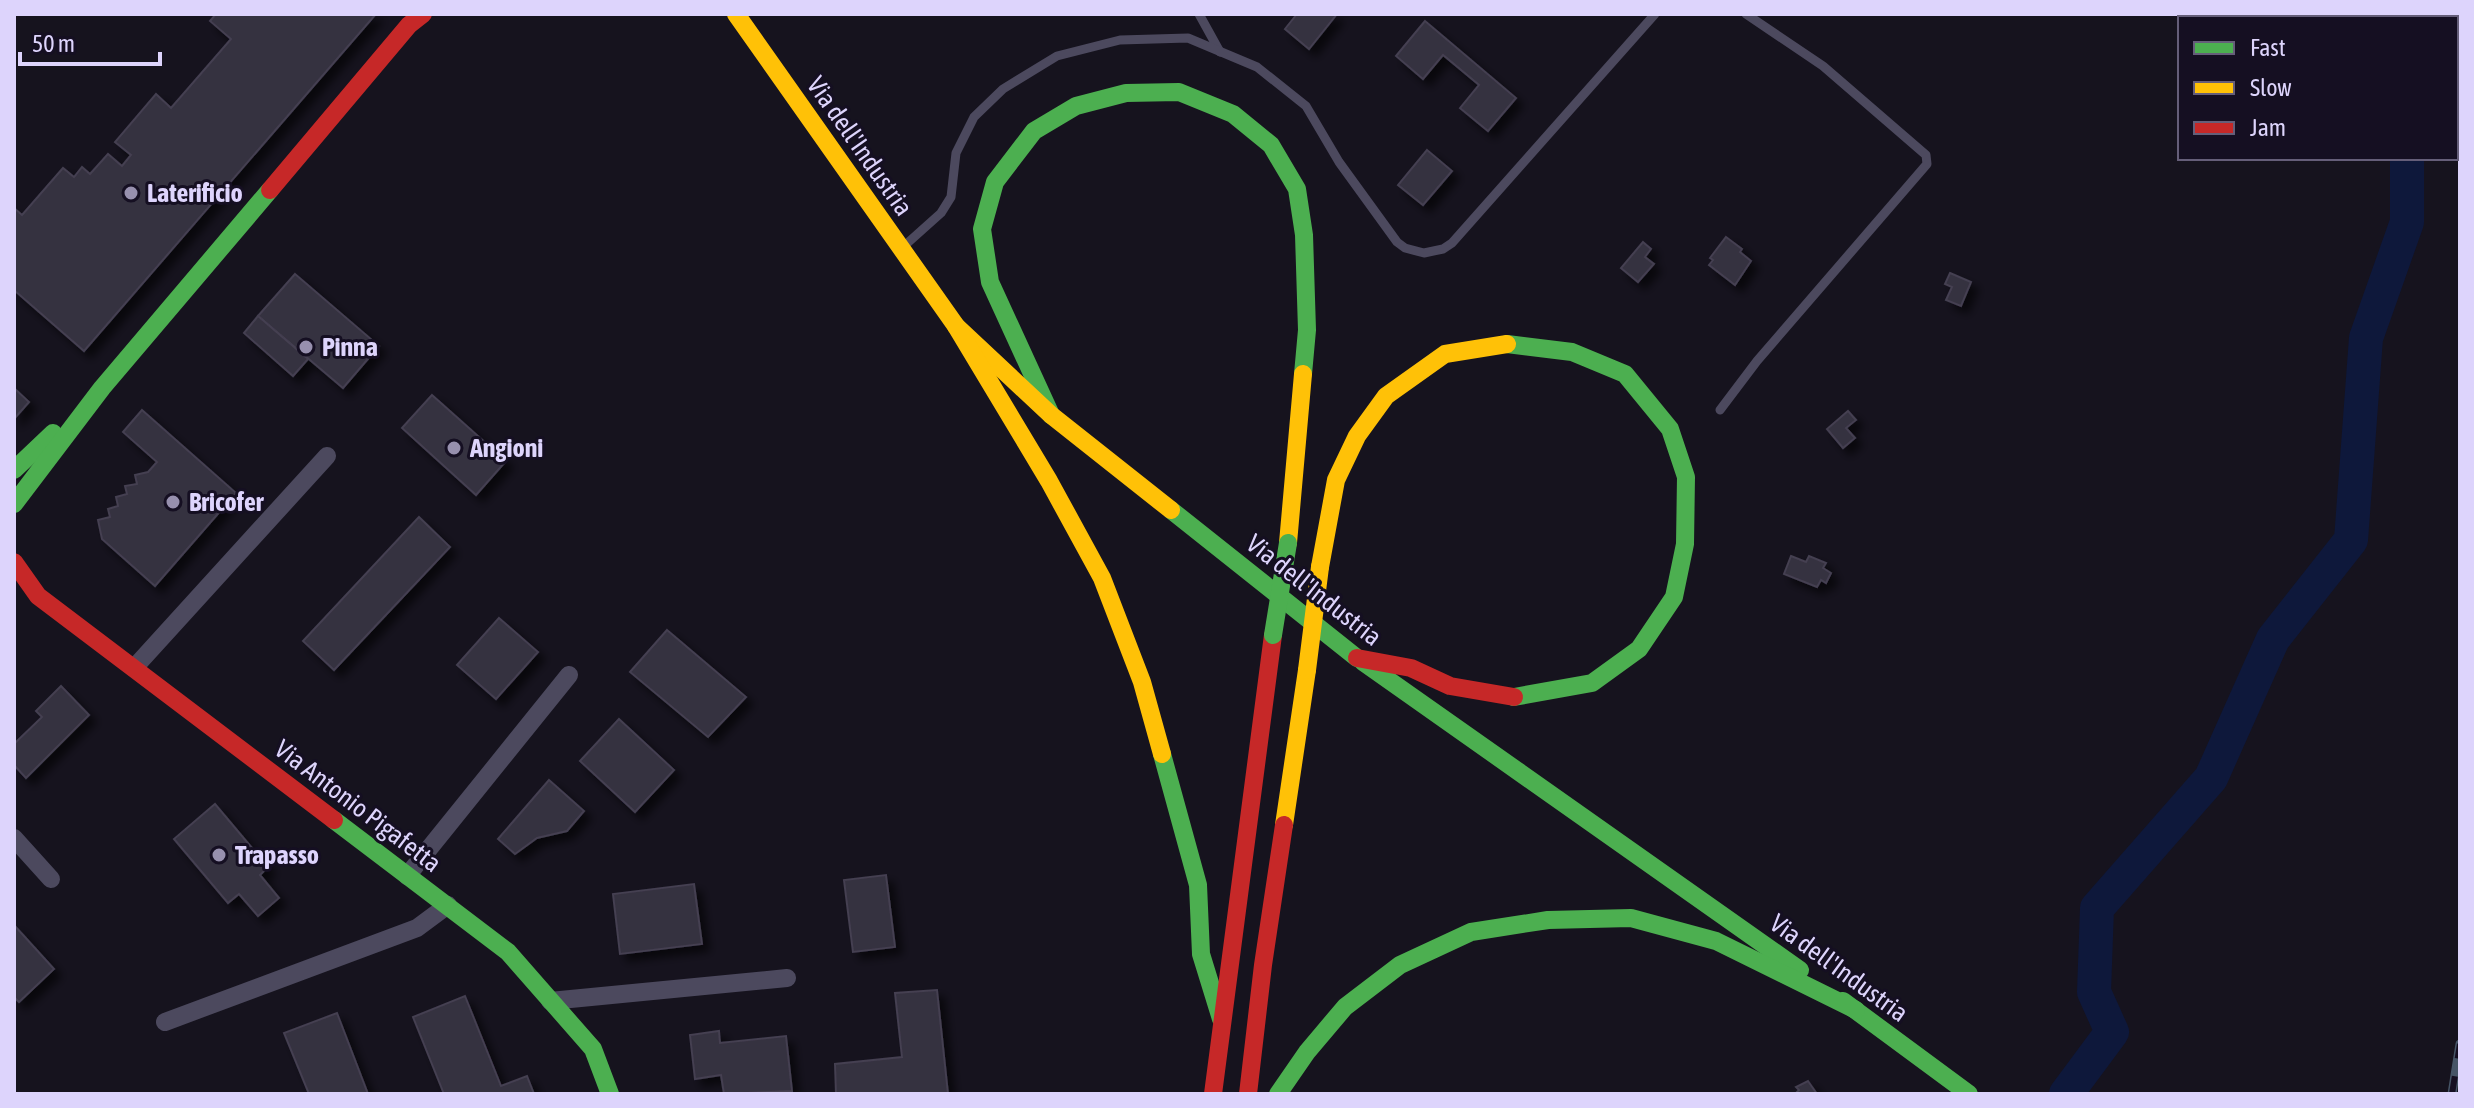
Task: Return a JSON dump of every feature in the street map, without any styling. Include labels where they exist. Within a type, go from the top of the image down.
[{"type":"main road","points":[[14,504],[102,388],[378,60],[423,14]]},
{"type":"main road","name":"Via dell'Industria","points":[[736,14],[956,326],[1051,415],[1357,658],[1856,1010],[1969,1094]]},
{"type":"main road","points":[[1051,415],[990,282],[982,229],[995,182],[1034,131],[1076,106],[1126,93],[1179,92],[1233,114],[1271,145],[1297,189],[1304,235],[1307,330],[1288,543],[1273,635],[1213,1094]]},
{"type":"main road","points":[[956,326],[1049,481],[1102,578],[1142,682],[1198,885],[1201,954],[1221,1019]]},
{"type":"main road","points":[[1248,1094],[1263,965],[1320,567],[1336,480],[1357,436],[1386,396],[1445,354],[1510,343],[1572,352],[1625,374],[1670,429],[1686,477],[1685,544],[1674,597],[1639,649],[1592,683],[1519,698],[1450,686],[1411,668],[1357,658]]},
{"type":"main road","points":[[14,470],[102,388]]},
{"type":"main road","name":"Via Antonio Pigafetta","points":[[14,562],[36,594]]},
{"type":"main road","name":"Via Antonio Pigafetta","points":[[14,586],[36,594],[508,952],[593,1049],[610,1094]]},
{"type":"main road","points":[[1278,1094],[1307,1052],[1345,1007],[1400,965],[1471,932],[1548,920],[1631,918],[1716,941],[1856,1010]]},
{"type":"street","points":[[134,668],[327,456]]},
{"type":"street","points":[[407,876],[569,675]]},
{"type":"street","points":[[14,838],[51,879]]},
{"type":"street","points":[[165,1022],[417,928],[448,905]]},
{"type":"street","points":[[550,1001],[787,978]]},
{"type":"lane","points":[[1199,14],[1220,52]]},
{"type":"lane","points":[[900,250],[941,213],[951,197],[956,153],[974,117],[1003,89],[1057,56],[1120,40],[1188,38],[1257,67],[1306,106],[1339,162],[1397,242],[1415,252],[1434,252],[1452,243],[1655,14]]},
{"type":"lane","points":[[1720,410],[1757,361],[1927,164],[1926,155],[1823,66],[1746,14]]},
{"type":"building","name":"Laterificio","points":[[216,14],[376,14],[84,351],[14,290],[14,208],[22,215],[63,168],[74,177],[82,167],[90,174],[108,154],[122,166],[131,155],[115,142],[156,94],[171,108],[231,39],[210,21]]},
{"type":"building","points":[[1297,14],[1337,14],[1309,49],[1285,29]]},
{"type":"building","points":[[1425,21],[1516,98],[1488,131],[1460,108],[1479,85],[1443,55],[1423,79],[1396,56]]},
{"type":"building","points":[[1427,150],[1452,171],[1423,205],[1398,185]]},
{"type":"building","points":[[1726,237],[1742,249],[1740,252],[1751,261],[1735,285],[1709,265],[1713,260],[1710,258]]},
{"type":"building","points":[[1643,242],[1651,249],[1645,257],[1654,264],[1638,282],[1621,268]]},
{"type":"building","points":[[1950,273],[1971,282],[1961,306],[1946,300],[1952,287],[1945,284]]},
{"type":"building","points":[[295,274],[379,346],[343,388],[258,316]]},
{"type":"building","points":[[258,316],[308,359],[293,376],[244,333]]},
{"type":"building","points":[[14,388],[29,402],[14,419]]},
{"type":"building","points":[[432,395],[506,461],[476,495],[402,428]]},
{"type":"building","name":"Bricofer","points":[[142,410],[236,493],[155,586],[102,539],[98,520],[110,517],[108,509],[118,506],[116,497],[127,494],[125,486],[137,484],[135,475],[148,472],[157,462],[123,432]]},
{"type":"building","points":[[1848,411],[1856,420],[1846,428],[1855,438],[1843,448],[1827,429]]},
{"type":"building","points":[[419,517],[450,547],[334,670],[303,641]]},
{"type":"building","points":[[1791,556],[1806,562],[1809,556],[1826,563],[1823,568],[1831,573],[1826,583],[1821,580],[1817,587],[1784,574]]},
{"type":"building","points":[[499,618],[538,652],[496,699],[457,665]]},
{"type":"building","points":[[667,630],[746,697],[708,737],[630,672]]},
{"type":"building","points":[[61,686],[89,715],[26,778],[14,765],[14,744],[42,717],[36,711]]},
{"type":"building","points":[[619,719],[674,770],[635,812],[580,761]]},
{"type":"building","points":[[549,780],[584,811],[567,831],[537,838],[515,854],[498,839]]},
{"type":"building","points":[[215,804],[268,867],[260,875],[279,898],[258,916],[239,894],[228,903],[174,839]]},
{"type":"building","points":[[886,875],[895,947],[853,952],[844,880]]},
{"type":"building","points":[[694,884],[702,944],[620,954],[613,894]]},
{"type":"building","points":[[14,925],[54,969],[19,1002],[14,997]]},
{"type":"building","points":[[937,990],[948,1094],[836,1094],[835,1064],[902,1057],[895,993]]},
{"type":"building","points":[[465,996],[501,1086],[527,1076],[534,1094],[444,1094],[413,1017]]},
{"type":"building","points":[[337,1013],[368,1094],[309,1094],[284,1033]]},
{"type":"building","points":[[719,1031],[720,1043],[786,1036],[792,1091],[724,1094],[721,1075],[695,1079],[690,1035]]},
{"type":"building","points":[[1808,1081],[1817,1094],[1795,1094],[1799,1090],[1796,1087]]},
{"type":"waterway","points":[[2066,1094],[2112,1032],[2094,992],[2097,908],[2211,778],[2273,639],[2351,540],[2366,338],[2407,222],[2407,160]]},
{"type":"railway","points":[[2452,1094],[2460,1044]]},
{"type":"traffic: fast","points":[[1051,415],[990,282],[982,229],[995,182],[1034,131],[1076,106],[1126,93],[1179,92],[1233,114],[1271,145],[1297,189],[1304,235],[1307,330],[1303,374]]},
{"type":"traffic: fast","points":[[14,504],[102,388],[270,190]]},
{"type":"traffic: fast","points":[[1507,344],[1572,352],[1625,374],[1670,429],[1686,477],[1685,544],[1674,597],[1639,649],[1592,683],[1514,697]]},
{"type":"traffic: fast","points":[[14,470],[53,433]]},
{"type":"traffic: fast","points":[[1171,510],[1357,658]]},
{"type":"traffic: fast","points":[[1273,635],[1288,543]]},
{"type":"traffic: fast","points":[[1363,662],[1800,970]]},
{"type":"traffic: fast","points":[[1162,754],[1198,885],[1201,954],[1221,1019]]},
{"type":"traffic: fast","points":[[334,820],[508,952],[593,1049],[610,1094]]},
{"type":"traffic: fast","points":[[1278,1094],[1307,1052],[1345,1007],[1400,965],[1471,932],[1548,920],[1631,918],[1716,941],[1856,1010]]},
{"type":"traffic: fast","points":[[1843,1001],[1969,1094]]},
{"type":"traffic: slow","points":[[736,14],[956,326],[1051,415],[1171,510]]},
{"type":"traffic: slow","points":[[956,326],[1049,481],[1102,578],[1142,682],[1162,754]]},
{"type":"traffic: slow","points":[[1320,567],[1336,480],[1357,436],[1386,396],[1445,354],[1507,344]]},
{"type":"traffic: slow","points":[[1288,543],[1303,374]]},
{"type":"traffic: slow","points":[[1307,670],[1320,567]]},
{"type":"traffic: slow","points":[[1284,825],[1307,670]]},
{"type":"traffic: jam","points":[[270,190],[409,25],[423,14]]},
{"type":"traffic: jam","points":[[14,562],[38,596],[334,820]]},
{"type":"traffic: jam","points":[[1213,1094],[1273,635]]},
{"type":"traffic: jam","points":[[1357,658],[1411,668],[1450,686],[1514,697]]},
{"type":"traffic: jam","points":[[1248,1094],[1284,825]]},
{"type":"place","name":"Laterificio","points":[[131,193]]},
{"type":"place","name":"Pinna","points":[[306,347]]},
{"type":"place","name":"Angioni","points":[[454,448]]},
{"type":"place","name":"Bricofer","points":[[173,502]]},
{"type":"place","name":"Trapasso","points":[[219,855]]}]
